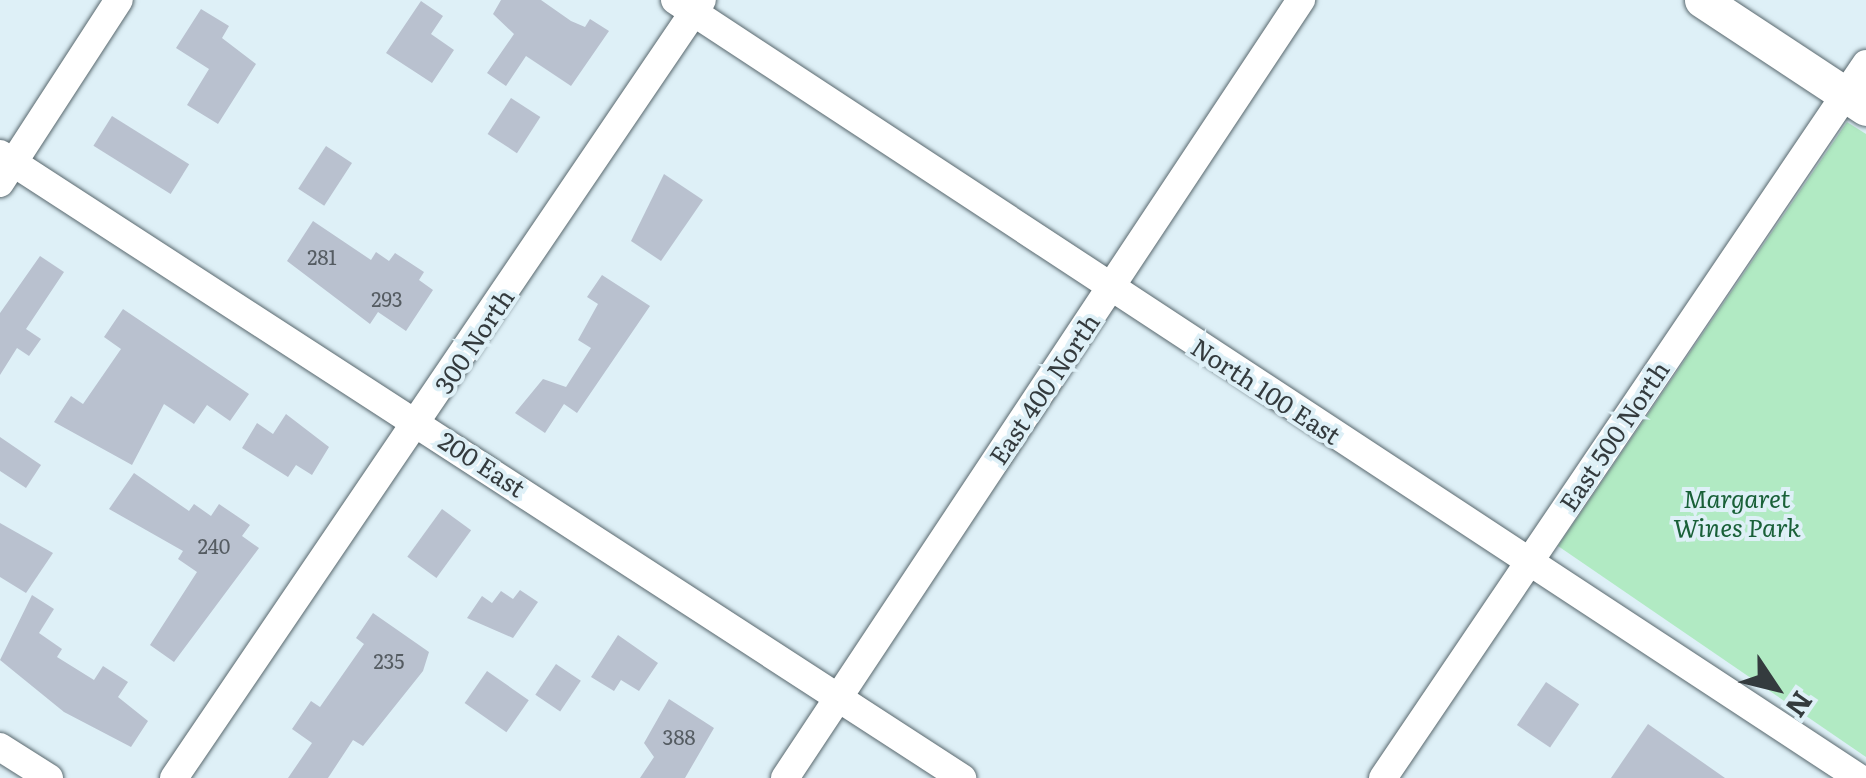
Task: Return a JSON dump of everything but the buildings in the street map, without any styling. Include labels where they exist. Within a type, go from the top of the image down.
[{"type":"street","points":[[4,166],[120,0]]},
{"type":"street","name":"East 400 North","points":[[785,778],[1301,0]]},
{"type":"street","points":[[1702,0],[1856,102]]},
{"type":"street","name":"North 100 East","points":[[691,4],[1110,289],[1859,778]]},
{"type":"street","name":"300 North","points":[[174,778],[420,423],[691,4]]},
{"type":"street","name":"East 500 North","points":[[1383,778],[1528,562],[1856,102],[1866,64]]},
{"type":"street","name":"200 East","points":[[4,166],[420,423],[962,778]]},
{"type":"street","points":[[0,747],[49,778]]},
{"type":"green space","name":"Margaret Wines Park","points":[[1847,122],[1866,134],[1866,757],[1558,546]]}]
